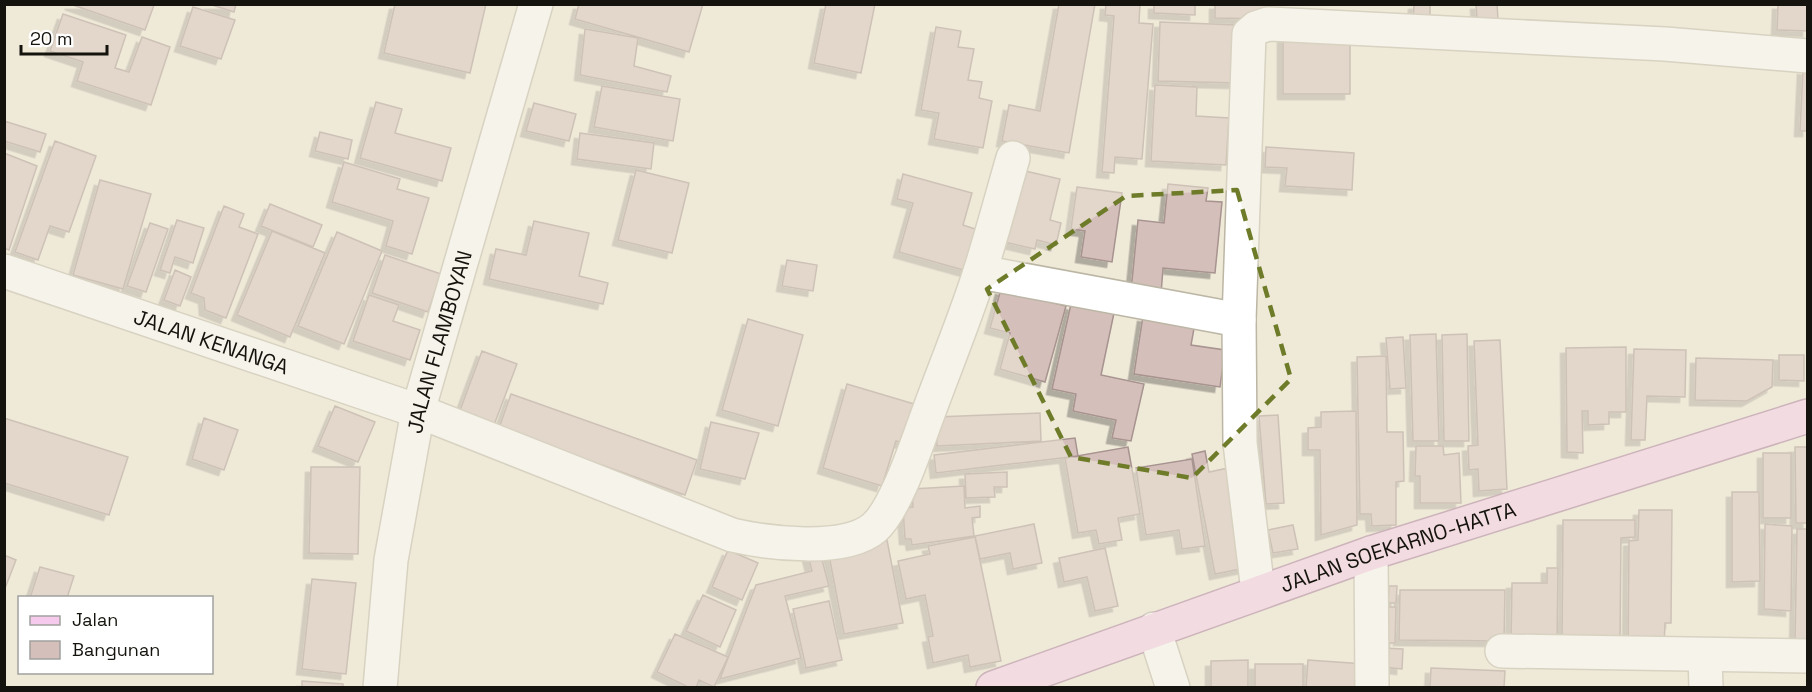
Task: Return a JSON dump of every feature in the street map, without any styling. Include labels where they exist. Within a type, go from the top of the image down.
[{"type":"main road","name":"JALAN SOEKARNO-HATTA","points":[[993,687],[1258,591],[1371,553],[1808,416]]},
{"type":"street","name":"JALAN FLAMBOYAN","points":[[380,687],[391,560],[418,411],[536,4]]},
{"type":"street","points":[[1258,591],[1240,443],[1239,320],[1249,34],[1256,28],[1268,24],[1665,44],[1808,56]]},
{"type":"street","name":"JALAN KENANGA","points":[[4,271],[418,411],[732,535],[765,542],[806,544],[856,538],[874,528],[888,509],[911,459],[980,272],[1013,158]]},
{"type":"street","points":[[980,272],[1239,320]]},
{"type":"street","points":[[1371,553],[1372,687]]},
{"type":"street","points":[[1154,628],[1173,687]]},
{"type":"street","points":[[1502,651],[1808,656]]},
{"type":"street","points":[[1705,655],[1706,687]]},
{"type":"highlighted area","points":[[1237,190],[1291,379],[1192,478],[1071,457],[987,289],[1126,196]]},
{"type":"building","points":[[70,4],[152,4],[154,5],[145,30]]},
{"type":"building","points":[[209,4],[236,4],[234,12]]},
{"type":"building","points":[[395,4],[486,4],[470,73],[384,53]]},
{"type":"building","points":[[579,4],[703,4],[689,52],[575,19]]},
{"type":"building","points":[[826,4],[875,4],[861,73],[814,63]]},
{"type":"building","points":[[1059,4],[1095,4],[1069,153],[1002,141],[1009,105],[1040,111]]},
{"type":"building","points":[[1106,4],[1140,4],[1139,23],[1153,24],[1142,159],[1115,157],[1114,173],[1102,172],[1114,16],[1105,15]]},
{"type":"building","points":[[1154,4],[1195,4],[1195,15],[1154,13]]},
{"type":"building","points":[[1215,4],[1271,4],[1271,19],[1215,18]]},
{"type":"building","points":[[1414,4],[1430,4],[1430,25],[1413,24]]},
{"type":"building","points":[[1476,4],[1497,4],[1498,19],[1477,19]]},
{"type":"building","points":[[1778,4],[1808,4],[1808,31],[1777,30]]},
{"type":"building","points":[[193,7],[235,20],[221,59],[180,46]]},
{"type":"building","points":[[63,14],[126,35],[115,68],[129,72],[142,37],[170,47],[151,105],[77,81],[83,62],[50,51]]},
{"type":"building","points":[[1160,22],[1237,25],[1236,83],[1158,81]]},
{"type":"building","points":[[936,27],[961,31],[958,47],[974,49],[968,80],[982,82],[979,98],[992,101],[983,148],[934,139],[939,113],[921,110]]},
{"type":"building","points":[[585,29],[638,38],[634,66],[671,76],[667,92],[580,75]]},
{"type":"building","points":[[1283,37],[1350,38],[1350,94],[1283,94]]},
{"type":"building","points":[[1803,69],[1808,70],[1808,131],[1800,131]]},
{"type":"building","points":[[1155,85],[1197,87],[1196,116],[1229,118],[1226,165],[1151,161]]},
{"type":"building","points":[[602,86],[680,99],[673,141],[594,127]]},
{"type":"building","points":[[376,102],[402,109],[395,133],[451,148],[442,181],[360,158]]},
{"type":"building","points":[[534,103],[576,114],[569,141],[526,131]]},
{"type":"building","points":[[4,121],[46,134],[40,152],[4,141]]},
{"type":"building","points":[[320,132],[352,140],[348,159],[315,151]]},
{"type":"building","points":[[580,133],[654,143],[651,169],[577,159]]},
{"type":"building","points":[[55,141],[96,156],[69,232],[50,226],[38,260],[15,252]]},
{"type":"building","points":[[1266,147],[1354,153],[1352,190],[1285,186],[1287,168],[1265,167]]},
{"type":"building","points":[[4,153],[37,166],[9,250],[4,248]]},
{"type":"building","points":[[344,162],[400,179],[397,189],[429,198],[412,254],[386,246],[393,221],[332,202]]},
{"type":"building","points":[[636,170],[689,183],[672,253],[618,240]]},
{"type":"building","points":[[1021,170],[1060,179],[1050,220],[1061,223],[1056,245],[1037,240],[1035,249],[1004,242]]},
{"type":"building","points":[[903,174],[972,193],[963,225],[978,230],[967,271],[899,252],[913,203],[897,199]]},
{"type":"building","points":[[100,180],[151,194],[123,289],[73,275]]},
{"type":"building","points":[[1168,184],[1208,188],[1206,201],[1222,202],[1215,273],[1163,268],[1161,294],[1131,291],[1138,220],[1164,223]]},
{"type":"building","points":[[1077,187],[1122,193],[1112,262],[1081,257],[1085,231],[1071,229]]},
{"type":"building","points":[[270,204],[322,225],[313,247],[261,226]]},
{"type":"building","points":[[224,206],[244,214],[239,227],[258,234],[226,318],[205,310],[204,298],[191,293]]},
{"type":"building","points":[[177,220],[204,228],[193,263],[175,257],[170,273],[160,270]]},
{"type":"building","points":[[534,221],[589,233],[579,276],[608,283],[603,304],[489,279],[496,249],[526,255]]},
{"type":"building","points":[[150,223],[168,229],[146,292],[127,286]]},
{"type":"building","points":[[272,231],[325,253],[290,337],[237,315]]},
{"type":"building","points":[[337,232],[382,251],[344,344],[298,326]]},
{"type":"building","points":[[385,255],[441,274],[428,312],[372,293]]},
{"type":"building","points":[[787,260],[817,265],[813,291],[782,286]]},
{"type":"building","points":[[175,270],[191,277],[180,306],[164,300]]},
{"type":"building","points":[[1001,289],[1066,306],[1045,382],[1000,369],[1010,333],[990,328]]},
{"type":"building","points":[[369,295],[399,305],[393,321],[420,330],[410,360],[353,341]]},
{"type":"building","points":[[1071,304],[1114,313],[1101,375],[1144,384],[1131,441],[1112,438],[1116,420],[1073,411],[1076,394],[1052,389]]},
{"type":"building","points":[[1143,316],[1195,323],[1191,345],[1225,350],[1220,387],[1134,374]]},
{"type":"building","points":[[748,319],[803,335],[778,426],[722,410]]},
{"type":"building","points":[[1436,334],[1439,441],[1413,441],[1410,335]]},
{"type":"building","points":[[1467,334],[1469,441],[1444,441],[1442,335]]},
{"type":"building","points":[[1403,337],[1406,388],[1390,389],[1386,338]]},
{"type":"building","points":[[1500,340],[1507,489],[1479,491],[1478,469],[1469,470],[1468,446],[1478,445],[1474,341]]},
{"type":"building","points":[[1626,347],[1626,412],[1609,412],[1609,424],[1588,425],[1588,411],[1582,411],[1583,453],[1567,452],[1566,348]]},
{"type":"building","points":[[1634,349],[1686,350],[1685,397],[1647,396],[1645,440],[1631,440]]},
{"type":"building","points":[[482,351],[517,364],[494,425],[459,413]]},
{"type":"building","points":[[1779,355],[1804,355],[1804,381],[1779,380]]},
{"type":"building","points":[[1386,356],[1387,432],[1403,432],[1404,481],[1396,482],[1396,525],[1372,526],[1371,514],[1360,514],[1357,357]]},
{"type":"building","points":[[1696,358],[1773,360],[1772,387],[1747,401],[1695,400]]},
{"type":"building","points":[[847,384],[921,406],[910,445],[896,441],[882,486],[823,468]]},
{"type":"building","points":[[511,394],[697,460],[685,495],[499,428]]},
{"type":"building","points":[[335,406],[375,422],[358,462],[318,446]]},
{"type":"building","points":[[1356,411],[1357,525],[1321,535],[1320,450],[1308,450],[1308,428],[1321,427],[1321,412]]},
{"type":"building","points":[[1040,413],[1041,441],[937,446],[936,417]]},
{"type":"building","points":[[1278,415],[1284,503],[1266,504],[1259,416]]},
{"type":"building","points":[[4,418],[128,457],[109,515],[4,483]]},
{"type":"building","points":[[204,418],[238,430],[224,470],[192,459]]},
{"type":"building","points":[[711,422],[759,433],[745,479],[700,469]]},
{"type":"building","points":[[1075,438],[1078,456],[936,473],[934,455]]},
{"type":"building","points":[[1416,446],[1443,446],[1444,455],[1459,453],[1461,503],[1420,503],[1420,476],[1415,476]]},
{"type":"building","points":[[1128,447],[1140,514],[1118,518],[1122,540],[1099,544],[1096,530],[1078,533],[1065,458]]},
{"type":"building","points":[[1795,447],[1808,447],[1808,523],[1796,523]]},
{"type":"building","points":[[1205,451],[1209,472],[1233,467],[1251,567],[1215,574],[1192,454]]},
{"type":"building","points":[[1763,453],[1791,453],[1791,518],[1763,518]]},
{"type":"building","points":[[1192,459],[1205,546],[1182,549],[1179,530],[1146,535],[1136,468]]},
{"type":"building","points":[[311,467],[360,467],[358,554],[309,553]]},
{"type":"building","points":[[1007,472],[1007,487],[994,487],[995,497],[966,498],[965,474]]},
{"type":"building","points":[[964,486],[965,508],[980,506],[980,517],[972,518],[974,536],[912,545],[911,539],[905,539],[903,508],[913,507],[912,489]]},
{"type":"building","points":[[1732,492],[1759,492],[1760,581],[1732,582]]},
{"type":"building","points":[[1639,510],[1672,510],[1671,623],[1665,623],[1664,648],[1628,648],[1629,541],[1638,540]]},
{"type":"building","points":[[1563,520],[1635,520],[1635,537],[1621,538],[1620,643],[1562,643]]},
{"type":"building","points":[[1034,524],[1042,563],[1013,569],[1010,553],[980,559],[975,536]]},
{"type":"building","points":[[1765,524],[1792,526],[1791,611],[1764,609]]},
{"type":"building","points":[[1293,525],[1298,549],[1273,553],[1268,530]]},
{"type":"building","points":[[1797,529],[1808,529],[1808,642],[1795,642]]},
{"type":"building","points":[[975,537],[1001,661],[970,667],[968,655],[933,663],[928,637],[933,636],[925,595],[906,599],[898,561],[930,554],[928,546]]},
{"type":"building","points":[[887,540],[903,623],[844,634],[828,550]]},
{"type":"building","points":[[818,545],[829,586],[785,596],[801,658],[720,679],[756,585],[812,571],[806,548]]},
{"type":"building","points":[[1105,548],[1118,606],[1095,611],[1087,577],[1064,582],[1059,558]]},
{"type":"building","points":[[728,550],[758,563],[742,600],[712,587]]},
{"type":"building","points":[[4,555],[16,560],[4,591]]},
{"type":"building","points":[[40,567],[74,576],[68,596],[31,596]]},
{"type":"building","points":[[1547,568],[1558,568],[1557,644],[1511,643],[1512,583],[1547,583]]},
{"type":"building","points":[[312,579],[356,583],[346,674],[302,669]]},
{"type":"building","points":[[1389,586],[1397,586],[1396,603],[1388,603]]},
{"type":"building","points":[[1400,590],[1505,590],[1504,641],[1399,640]]},
{"type":"building","points":[[703,595],[736,610],[720,647],[686,631]]},
{"type":"building","points":[[829,601],[842,660],[806,668],[793,609]]},
{"type":"building","points":[[1383,607],[1396,607],[1395,643],[1382,643]]},
{"type":"building","points":[[675,634],[728,657],[714,687],[699,680],[696,688],[690,688],[657,672]]},
{"type":"building","points":[[1383,648],[1403,649],[1402,669],[1382,667]]},
{"type":"building","points":[[1248,660],[1248,688],[1211,688],[1211,661]]},
{"type":"building","points":[[1308,660],[1365,664],[1364,688],[1306,688]]},
{"type":"building","points":[[1255,664],[1303,664],[1303,688],[1255,688]]},
{"type":"building","points":[[1431,668],[1505,671],[1504,688],[1430,688]]},
{"type":"building","points":[[302,681],[343,684],[343,688],[302,688]]}]
